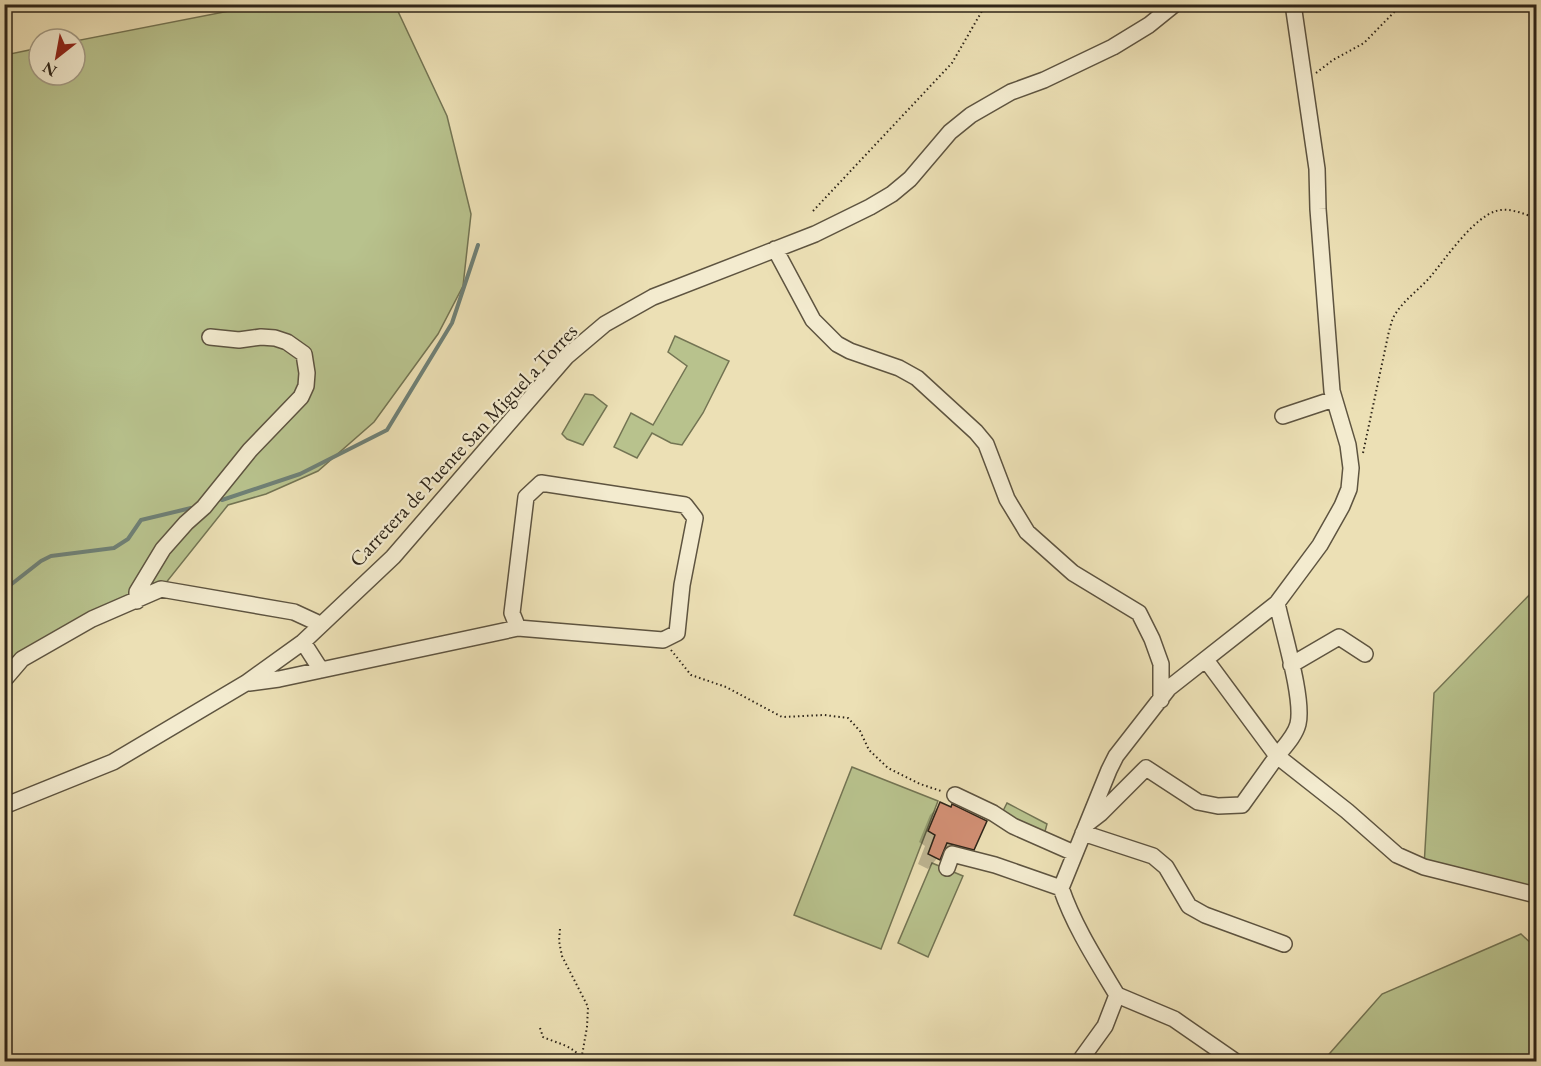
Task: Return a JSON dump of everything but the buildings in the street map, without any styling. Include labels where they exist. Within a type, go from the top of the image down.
[{"type":"street","name":"Carretera de Puente San Miguel a Torres","points":[[4,806],[113,762],[246,683],[303,642],[393,557],[567,357],[605,324],[654,297],[815,234],[870,207],[892,194],[910,179],[950,132],[971,115],[1011,92],[1044,80],[1113,47],[1149,25],[1175,4]]},
{"type":"street","points":[[1236,1062],[1174,1019],[1117,994],[1090,950],[1061,888],[1116,756],[1169,688],[1277,603],[1320,545],[1349,489],[1351,468],[1348,445],[1334,399],[1327,353],[1317,169],[1293,4]]},
{"type":"street","points":[[775,249],[813,320],[837,344],[850,351],[899,368],[917,378],[986,444],[1007,499],[1027,532],[1073,573],[1139,613],[1161,664],[1161,700]]},
{"type":"street","points":[[137,601],[137,592],[163,549],[204,507],[250,450],[302,397],[306,386],[307,372],[304,354],[287,342],[261,337],[239,340],[210,337]]},
{"type":"street","points":[[1283,416],[1334,399]]},
{"type":"street","points":[[246,683],[321,670],[518,628],[663,640],[677,633],[682,585],[695,518],[685,505],[541,483],[526,497],[512,613],[518,628]]},
{"type":"street","points":[[4,680],[22,659],[92,619],[161,590],[294,612],[320,624]]},
{"type":"street","points":[[1084,829],[1146,768],[1198,802],[1218,806],[1242,805],[1290,740],[1298,724],[1298,694],[1277,603]]},
{"type":"street","points":[[1291,664],[1339,637],[1365,654]]},
{"type":"street","points":[[303,642],[321,670]]},
{"type":"street","points":[[1206,660],[1277,756],[1347,811],[1397,855],[1424,867],[1536,895]]},
{"type":"street","points":[[955,795],[993,813],[1013,826],[1074,853]]},
{"type":"street","points":[[1084,829],[1153,856],[1166,867],[1189,906],[1205,915],[1284,944]]},
{"type":"street","points":[[947,868],[952,854],[995,865],[1061,888]]},
{"type":"street","points":[[1079,1062],[1105,1026],[1117,994]]},
{"type":"path","points":[[813,211],[952,63],[986,4]]},
{"type":"path","points":[[1305,83],[1333,60],[1364,43],[1402,4]]},
{"type":"path","points":[[1362,458],[1389,331],[1396,312],[1485,216],[1497,210],[1505,210],[1536,218]]},
{"type":"path","points":[[663,640],[691,675],[726,687],[782,717],[824,715],[848,718],[860,731],[869,750],[888,768],[920,784],[955,795]]},
{"type":"path","points":[[560,929],[559,941],[562,956],[588,1007],[582,1061]]},
{"type":"path","points":[[540,1028],[543,1037],[573,1049],[582,1061]]},
{"type":"green space","points":[[260,5],[395,5],[447,116],[471,214],[463,286],[438,334],[374,422],[318,471],[266,494],[228,505],[161,589],[22,659],[5,680],[5,55],[27,50],[27,87],[87,87],[87,39]]},
{"type":"green space","points":[[675,336],[729,361],[703,413],[682,445],[671,443],[652,433],[637,458],[614,447],[631,413],[653,425],[687,366],[668,352]]},
{"type":"green space","points":[[585,394],[593,395],[607,406],[583,445],[567,439],[562,434]]},
{"type":"green space","points":[[1536,588],[1536,895],[1424,867],[1434,693]]},
{"type":"green space","points":[[852,767],[938,801],[881,949],[794,915]]},
{"type":"green space","points":[[1007,803],[1047,824],[1043,839],[1000,817]]},
{"type":"green space","points":[[932,863],[963,876],[928,957],[898,943]]},
{"type":"green space","points":[[1521,934],[1536,948],[1536,1061],[1323,1061],[1382,994]]},
{"type":"waterway","points":[[222,500],[300,474],[387,430],[452,323],[478,245]]},
{"type":"waterway","points":[[4,590],[41,561],[51,556],[114,548],[128,539],[141,520],[191,508]]}]
